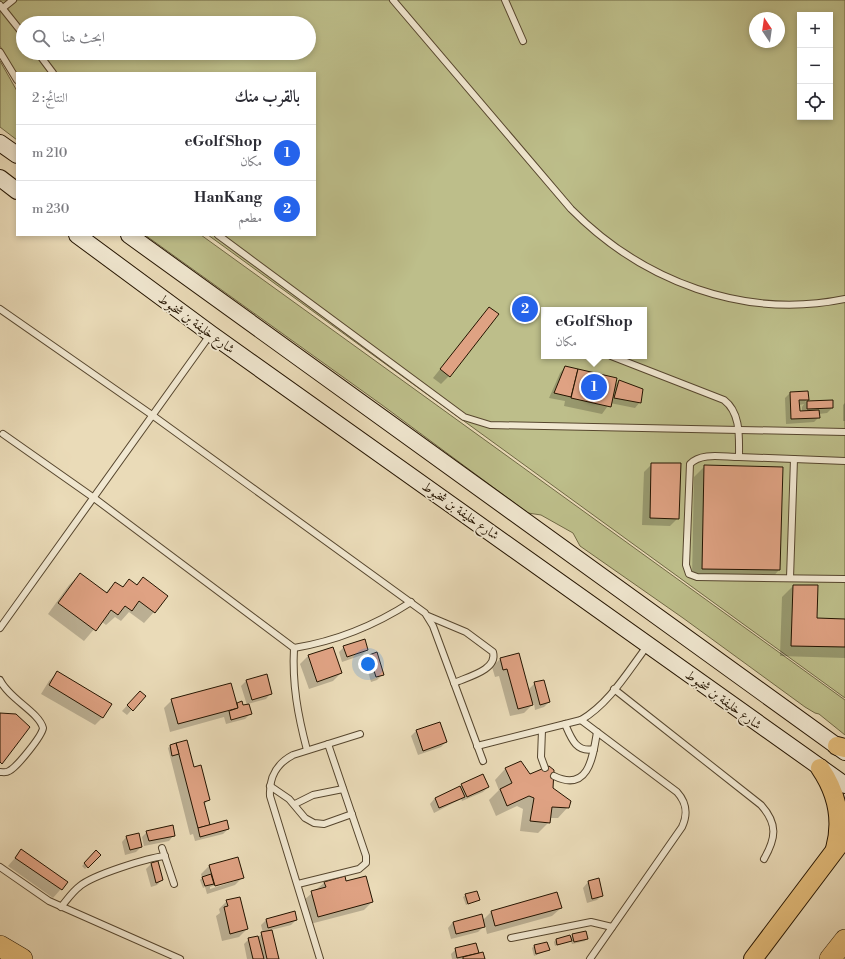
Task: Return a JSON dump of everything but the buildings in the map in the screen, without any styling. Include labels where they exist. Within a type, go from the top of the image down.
[{"type":"highway","points":[[830,959],[845,940]]},
{"type":"highway","points":[[0,946],[22,959]]},
{"type":"main road","points":[[0,143],[16,154]]},
{"type":"main road","points":[[0,178],[16,190]]},
{"type":"main road","name":"شارع خليفة بن شخبوط","points":[[78,236],[211,334],[845,785]]},
{"type":"main road","points":[[130,236],[842,749]]},
{"type":"main road","points":[[820,768],[830,783],[838,807],[838,834],[834,852]]},
{"type":"main road","points":[[753,959],[845,837]]},
{"type":"lane","points":[[13,0],[1,6],[16,25]]},
{"type":"lane","points":[[393,0],[571,209],[598,235],[627,256],[677,282],[734,299],[776,304],[797,304],[845,299]]},
{"type":"lane","points":[[505,0],[523,41]]},
{"type":"lane","points":[[0,52],[16,78]]},
{"type":"lane","points":[[43,60],[52,72]]},
{"type":"lane","points":[[219,236],[464,417],[477,423],[490,425],[845,432]]},
{"type":"lane","points":[[0,309],[152,415],[411,602],[428,616],[466,632],[493,652],[494,660],[490,666],[454,683]]},
{"type":"lane","points":[[0,628],[211,334]]},
{"type":"lane","points":[[619,359],[724,400],[731,406],[739,430],[739,457]]},
{"type":"lane","points":[[3,434],[94,498],[294,648],[315,645],[355,633],[393,614],[411,602]]},
{"type":"lane","points":[[845,461],[704,456],[695,459],[690,464],[686,565],[689,574],[697,577],[845,579]]},
{"type":"lane","points":[[790,578],[794,459]]},
{"type":"lane","points":[[428,616],[483,761]]},
{"type":"lane","points":[[477,746],[581,720],[600,707],[648,644]]},
{"type":"lane","points":[[294,648],[293,667],[296,705],[307,750]]},
{"type":"lane","points":[[0,682],[10,694],[39,721],[43,728],[40,736],[14,768],[7,772],[0,772]]},
{"type":"lane","points":[[614,690],[761,805],[771,820],[774,828],[772,846],[764,859]]},
{"type":"lane","points":[[581,720],[677,792],[685,805],[687,812],[682,827],[590,959]]},
{"type":"lane","points":[[566,724],[575,744],[584,749],[594,749]]},
{"type":"lane","points":[[542,730],[541,757],[545,768]]},
{"type":"lane","points":[[554,776],[565,780],[582,775],[590,767],[597,732]]},
{"type":"lane","points":[[320,959],[270,796],[270,786],[272,776],[284,760],[307,750],[360,734]]},
{"type":"lane","points":[[298,884],[365,866],[366,856],[328,744]]},
{"type":"lane","points":[[270,786],[295,804],[309,821],[319,824],[352,814]]},
{"type":"lane","points":[[295,804],[313,795],[343,789]]},
{"type":"lane","points":[[162,848],[174,884]]},
{"type":"lane","points":[[61,907],[76,888],[85,882],[142,861],[165,856]]},
{"type":"lane","points":[[0,867],[37,894],[61,907],[180,959]]},
{"type":"lane","points":[[511,938],[591,922],[612,927]]},
{"type":"green space","points":[[0,0],[845,0],[845,698],[209,236],[316,236],[316,72],[16,72],[16,76],[0,46]]},
{"type":"green space","points":[[0,61],[16,89],[16,139],[0,127]]},
{"type":"green space","points":[[146,236],[202,236],[845,700],[845,735],[819,714],[805,707],[683,618],[580,546],[573,533],[541,515],[528,513],[382,405]]},
{"type":"place","name":"HanKang","points":[[525,309]]},
{"type":"place","name":"eGolf Shop","points":[[594,387]]}]
